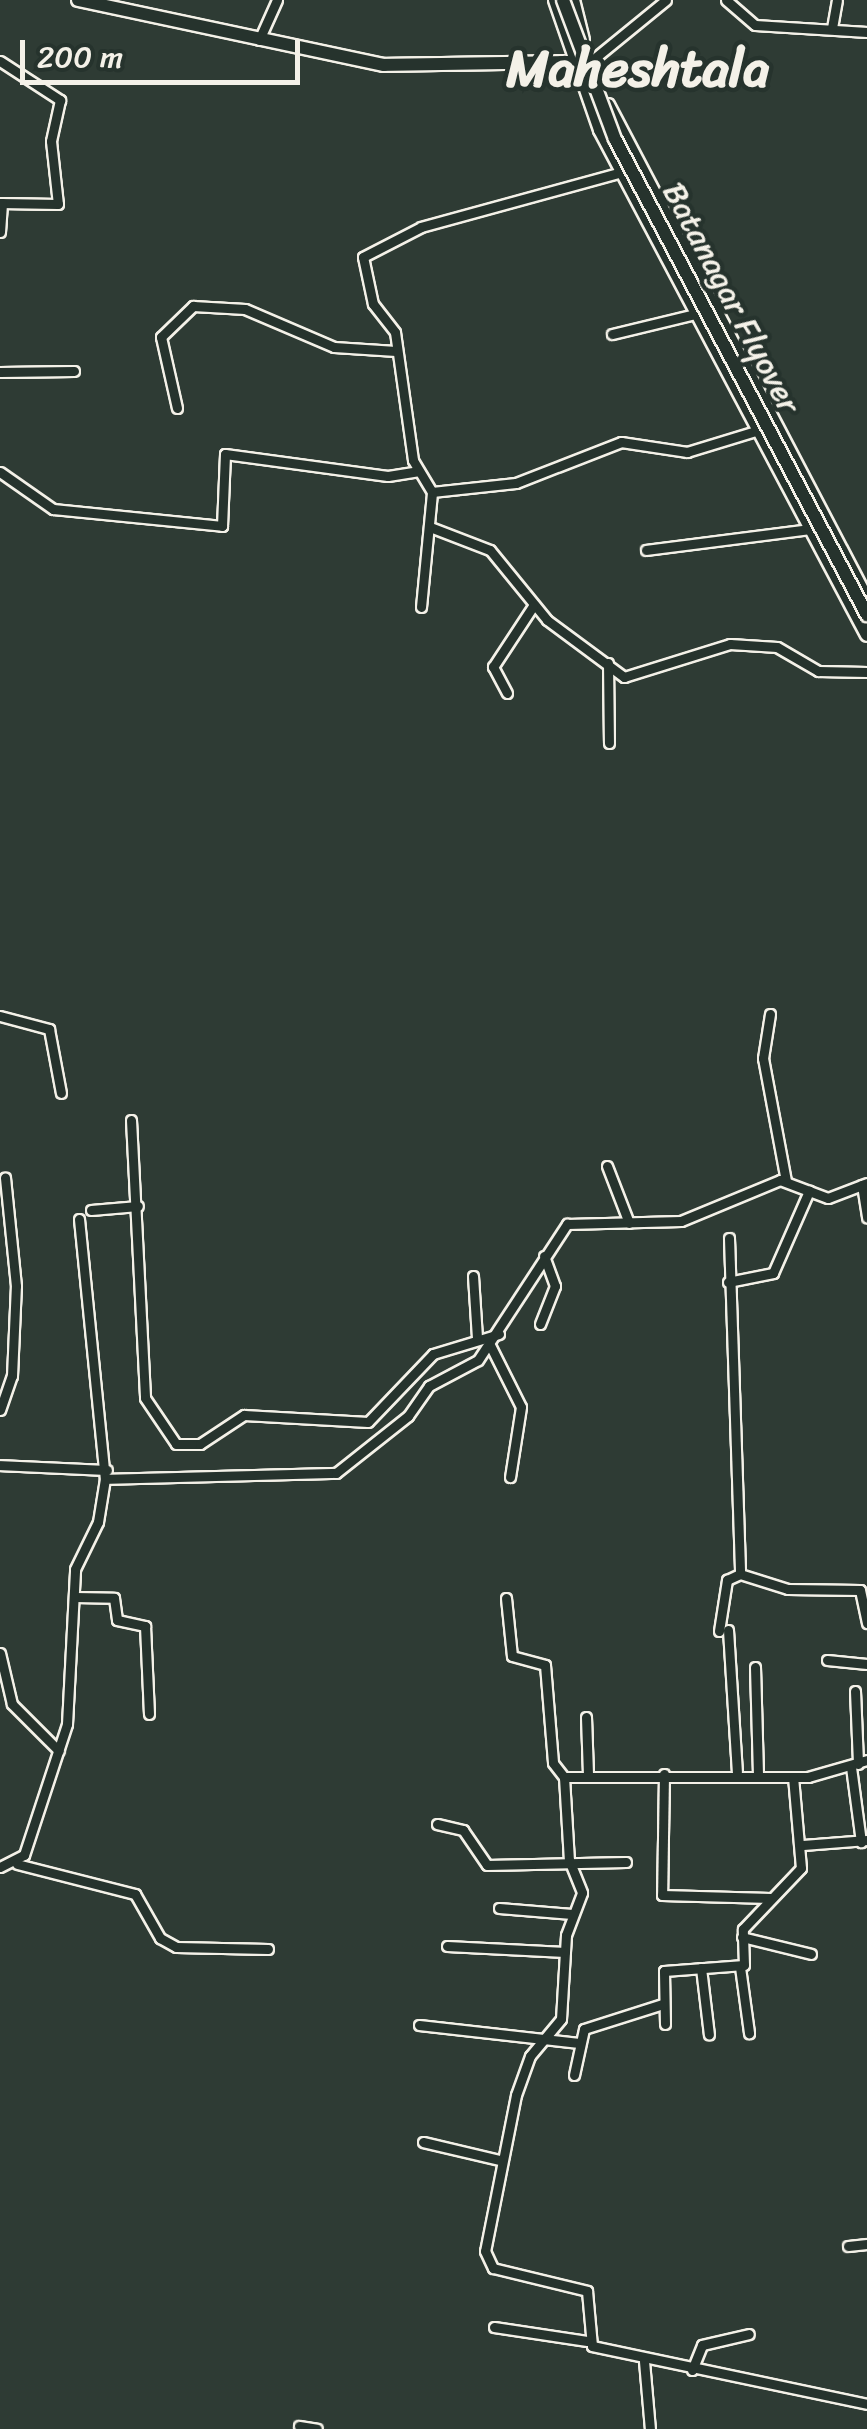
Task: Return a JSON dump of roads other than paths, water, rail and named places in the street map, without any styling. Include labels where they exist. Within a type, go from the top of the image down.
[{"type":"street","points":[[78,0],[148,20],[384,65],[590,62],[666,0]]},
{"type":"street","points":[[148,20],[150,0]]},
{"type":"street","points":[[259,40],[277,0]]},
{"type":"street","points":[[554,0],[572,62],[622,172],[867,635]]},
{"type":"street","name":"Batanagar Flyover","points":[[563,0],[615,138],[867,615]]},
{"type":"street","points":[[573,0],[590,62],[867,599]]},
{"type":"street","points":[[726,0],[755,25],[867,32]]},
{"type":"street","points":[[832,28],[837,0]]},
{"type":"street","points":[[0,62],[60,100],[51,141],[58,204],[1,203],[0,232]]},
{"type":"street","points":[[421,608],[432,492],[418,471],[392,326],[370,295],[366,252],[490,205],[573,192],[622,172]]},
{"type":"street","points":[[177,408],[160,337],[193,306],[245,309],[334,348],[396,351]]},
{"type":"street","points":[[612,334],[699,314]]},
{"type":"street","points":[[0,372],[74,371]]},
{"type":"street","points":[[432,492],[516,483],[621,442],[687,452],[759,430]]},
{"type":"street","points":[[0,472],[53,509],[222,526],[225,454],[388,476],[418,471]]},
{"type":"street","points":[[430,527],[490,550],[533,606],[629,677],[708,646],[754,644],[818,672],[867,672]]},
{"type":"street","points":[[646,550],[810,529]]},
{"type":"street","points":[[507,693],[493,667],[533,606]]},
{"type":"street","points":[[608,663],[609,744]]},
{"type":"street","points":[[770,1014],[764,1058],[786,1181]]},
{"type":"street","points":[[0,1016],[49,1030],[61,1093]]},
{"type":"street","points":[[131,1120],[145,1398],[176,1444],[200,1444],[244,1414],[368,1422],[422,1362],[477,1338],[499,1334]]},
{"type":"street","points":[[606,1166],[629,1223]]},
{"type":"street","points":[[0,1410],[12,1376],[16,1286],[5,1178]]},
{"type":"street","points":[[0,1465],[108,1475],[336,1473],[408,1416],[429,1386],[490,1346],[567,1224],[682,1222],[786,1181],[839,1197],[865,1184],[867,1218]]},
{"type":"street","points":[[728,1282],[773,1273],[809,1191]]},
{"type":"street","points":[[90,1210],[138,1206]]},
{"type":"street","points":[[18,1864],[58,1751],[75,1569],[96,1528],[108,1475],[79,1220]]},
{"type":"street","points":[[728,1238],[740,1574]]},
{"type":"street","points":[[540,1324],[555,1286],[544,1256]]},
{"type":"street","points":[[474,1276],[477,1338]]},
{"type":"street","points":[[490,1346],[521,1407],[510,1477]]},
{"type":"street","points":[[737,1772],[724,1631],[727,1580],[740,1574],[788,1589],[860,1590],[867,1623]]},
{"type":"street","points":[[75,1597],[114,1598],[117,1620],[145,1626],[149,1714]]},
{"type":"street","points":[[506,1598],[512,1656],[545,1665],[552,1764],[564,1777],[569,1860],[582,1894],[572,1914],[565,1952],[562,2018],[530,2056],[500,2160],[484,2258],[587,2291],[587,2340]]},
{"type":"street","points":[[0,1653],[12,1704],[58,1751]]},
{"type":"street","points":[[827,1660],[867,1664]]},
{"type":"street","points":[[755,1667],[758,1774]]},
{"type":"street","points":[[804,1845],[864,1841],[854,1691]]},
{"type":"street","points":[[586,1717],[588,1774]]},
{"type":"street","points":[[564,1777],[737,1772],[793,1777],[859,1764]]},
{"type":"street","points":[[664,1774],[662,1894],[770,1898]]},
{"type":"street","points":[[742,1937],[770,1898],[801,1868],[804,1845],[793,1777]]},
{"type":"street","points":[[438,1824],[463,1830],[481,1863],[626,1862]]},
{"type":"street","points":[[0,1867],[18,1864],[135,1894],[160,1938],[176,1947],[268,1949]]},
{"type":"street","points":[[499,1908],[572,1914]]},
{"type":"street","points":[[742,1937],[812,1954]]},
{"type":"street","points":[[742,1937],[748,1956],[740,1967],[750,2032]]},
{"type":"street","points":[[447,1946],[565,1952]]},
{"type":"street","points":[[665,2024],[664,1971],[740,1967]]},
{"type":"street","points":[[701,1968],[709,2035]]},
{"type":"street","points":[[574,2075],[584,2029],[663,2004]]},
{"type":"street","points":[[419,2024],[579,2043]]},
{"type":"street","points":[[423,2142],[500,2160]]},
{"type":"street","points":[[848,2246],[867,2244]]},
{"type":"street","points":[[494,2327],[587,2340],[644,2361],[867,2404]]},
{"type":"street","points":[[692,2370],[702,2345],[749,2334]]},
{"type":"street","points":[[644,2361],[650,2429]]},
{"type":"street","points":[[299,2426],[317,2429]]},
{"type":"district","name":"Maheshtala","points":[[638,70]]}]
